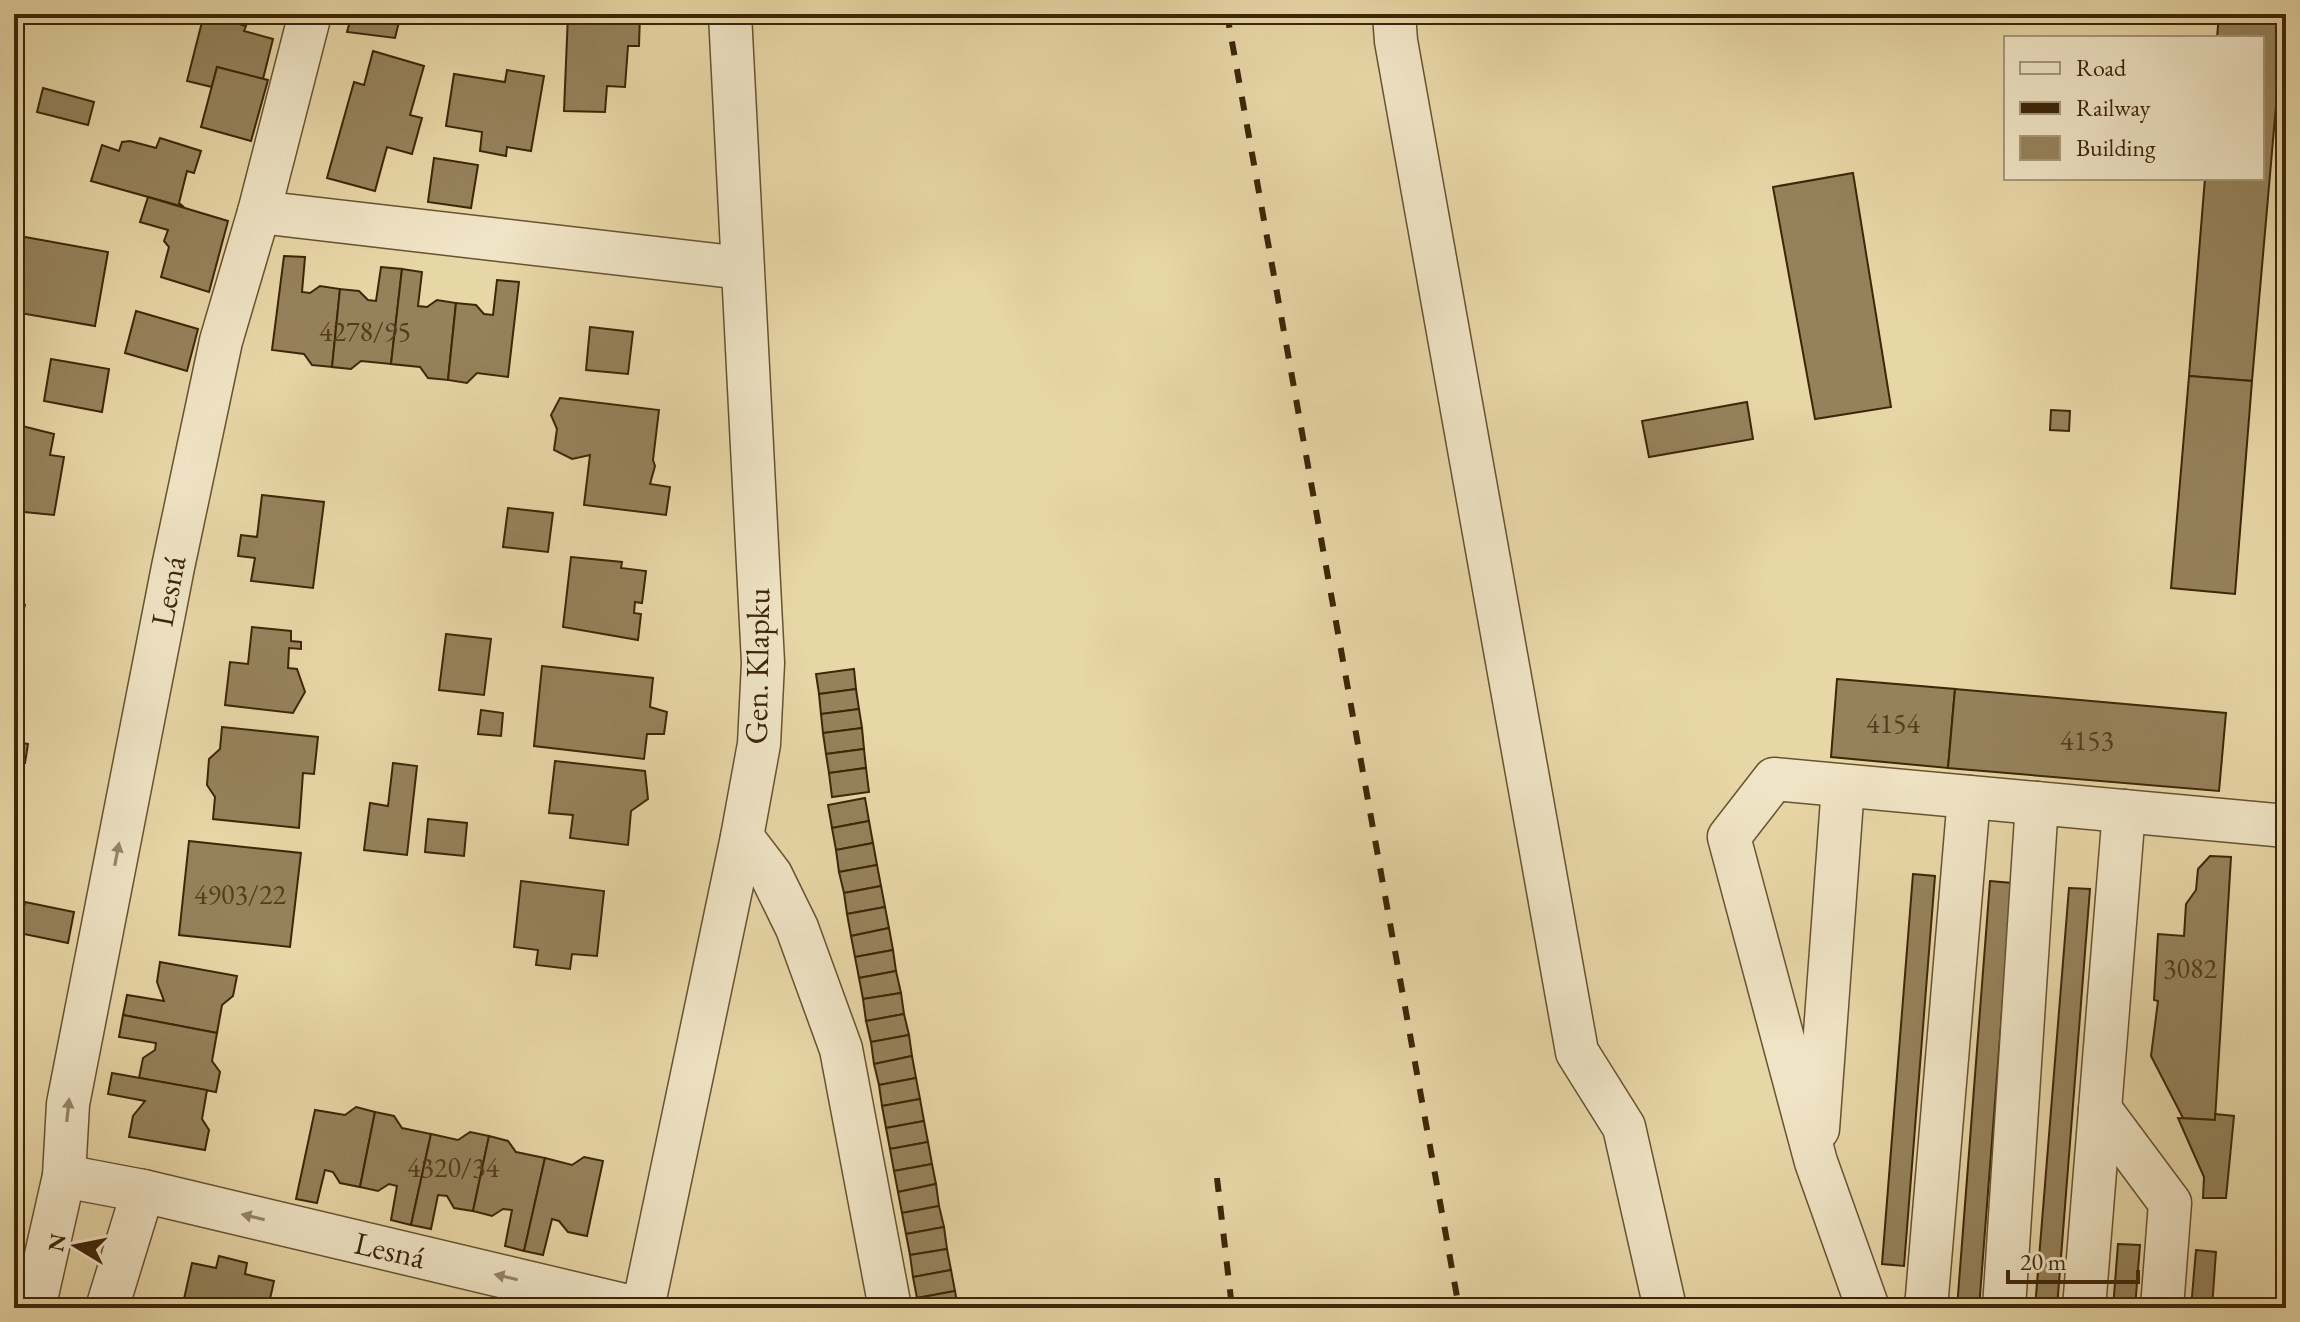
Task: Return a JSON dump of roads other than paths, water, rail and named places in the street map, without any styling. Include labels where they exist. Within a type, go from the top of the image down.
[{"type":"street","name":"Lesná","points":[[34,1308],[64,1176],[68,1104],[173,567],[221,341],[259,212],[310,14]]},
{"type":"street","name":"Gen. Klapku","points":[[643,1308],[759,744],[763,663],[730,14]]},
{"type":"street","points":[[1394,14],[1396,41],[1577,1052],[1624,1127],[1665,1308]]},
{"type":"street","points":[[259,212],[742,268]]},
{"type":"street","points":[[1868,1308],[1816,1162],[1729,837],[1774,779],[2286,826]]},
{"type":"street","points":[[1816,1162],[1843,786]]},
{"type":"street","points":[[1926,1308],[1969,797]]},
{"type":"street","points":[[2004,1308],[2037,803]]},
{"type":"street","points":[[2084,1308],[2124,811]]},
{"type":"street","points":[[742,837],[771,875],[797,928],[841,1049],[890,1308]]},
{"type":"street","points":[[2100,1109],[2170,1203],[2162,1308]]},
{"type":"street","name":"Lesná","points":[[64,1176],[143,1191],[636,1308]]},
{"type":"street","points":[[107,1308],[143,1191]]},
{"type":"railway","points":[[1227,14],[1459,1308]]},
{"type":"railway","points":[[1217,1178],[1232,1308]]}]
